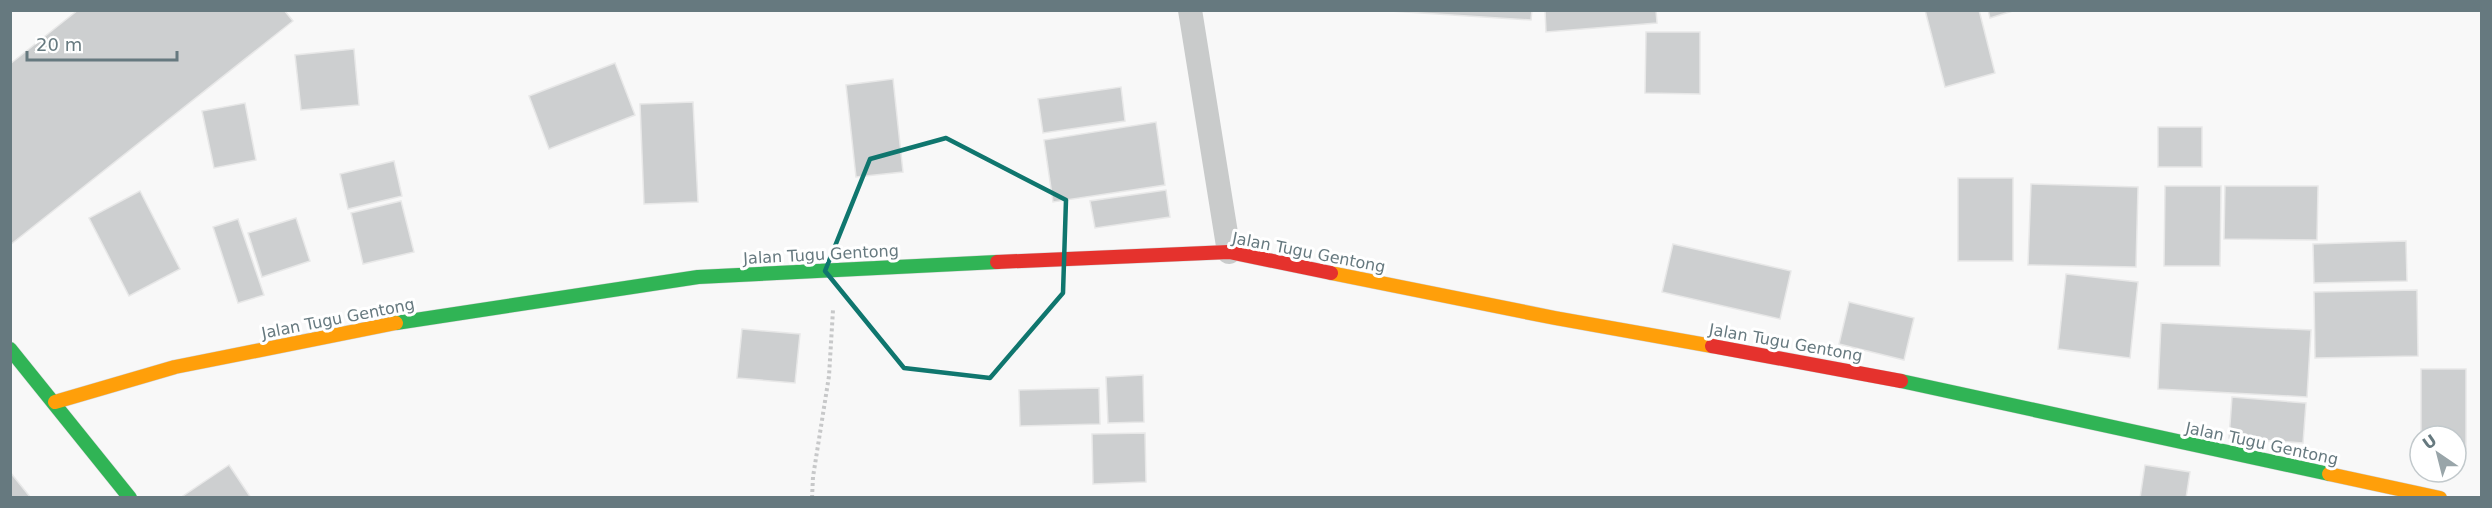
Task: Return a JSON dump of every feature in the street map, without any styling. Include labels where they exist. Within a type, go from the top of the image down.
[{"type":"main road","name":"Jalan Tugu Gentong","points":[[55,402],[175,368],[408,320],[698,277],[838,268],[1229,252],[1555,318],[1851,370],[2440,498]]},
{"type":"main road","points":[[10,349],[55,402],[130,498]]},
{"type":"lane","points":[[1190,10],[1229,252]]},
{"type":"path","points":[[812,498],[814,467],[829,376],[834,278],[838,268]]},
{"type":"highlighted area","points":[[946,138],[1066,200],[1063,293],[990,378],[904,368],[825,271],[870,159]]},
{"type":"building","points":[[78,10],[284,10],[293,21],[10,245],[10,64]]},
{"type":"building","points":[[1374,10],[1532,10],[1531,20]]},
{"type":"building","points":[[1545,10],[1656,10],[1657,23],[1546,32]]},
{"type":"building","points":[[1925,10],[1979,10],[1995,73],[1945,87]]},
{"type":"building","points":[[1988,10],[2016,10],[1990,18]]},
{"type":"building","points":[[1646,32],[1700,32],[1700,94],[1645,93]]},
{"type":"building","points":[[354,49],[359,105],[301,110],[295,55]]},
{"type":"building","points":[[615,63],[635,115],[549,149],[529,96]]},
{"type":"building","points":[[893,79],[903,172],[856,177],[846,85]]},
{"type":"building","points":[[1121,87],[1125,121],[1043,133],[1038,99]]},
{"type":"building","points":[[693,102],[698,202],[644,204],[640,104]]},
{"type":"building","points":[[245,103],[256,160],[214,168],[202,111]]},
{"type":"building","points":[[1156,122],[1165,185],[1053,202],[1044,140]]},
{"type":"building","points":[[2158,127],[2202,127],[2202,167],[2158,167]]},
{"type":"building","points":[[394,161],[402,196],[348,209],[340,174]]},
{"type":"building","points":[[1958,178],[2013,178],[2013,261],[1958,261]]},
{"type":"building","points":[[2031,184],[2138,187],[2136,267],[2028,265]]},
{"type":"building","points":[[2165,186],[2221,186],[2220,266],[2164,266]]},
{"type":"building","points":[[2225,186],[2318,186],[2317,240],[2224,239]]},
{"type":"building","points":[[1166,190],[1170,217],[1095,228],[1090,201]]},
{"type":"building","points":[[140,191],[180,269],[129,296],[89,218]]},
{"type":"building","points":[[401,201],[414,252],[363,264],[351,213]]},
{"type":"building","points":[[296,218],[310,261],[262,277],[248,233]]},
{"type":"building","points":[[238,219],[264,295],[238,303],[213,227]]},
{"type":"building","points":[[2406,241],[2407,281],[2314,283],[2313,244]]},
{"type":"building","points":[[1673,244],[1791,271],[1780,319],[1662,292]]},
{"type":"building","points":[[2066,274],[2138,282],[2130,358],[2058,349]]},
{"type":"building","points":[[2417,290],[2418,356],[2315,358],[2314,292]]},
{"type":"building","points":[[1849,302],[1914,318],[1904,360],[1839,344]]},
{"type":"building","points":[[2161,323],[2311,330],[2307,397],[2158,389]]},
{"type":"building","points":[[742,329],[800,334],[795,383],[737,378]]},
{"type":"building","points":[[2421,369],[2466,369],[2466,424],[2421,424]]},
{"type":"building","points":[[1143,375],[1144,422],[1108,423],[1106,377]]},
{"type":"building","points":[[1099,388],[1100,424],[1020,426],[1019,390]]},
{"type":"building","points":[[2232,397],[2306,403],[2303,443],[2229,438]]},
{"type":"building","points":[[1145,433],[1146,482],[1093,484],[1092,434]]},
{"type":"building","points":[[229,465],[251,498],[180,498]]},
{"type":"building","points":[[2145,465],[2190,472],[2186,498],[2140,498]]},
{"type":"building","points":[[10,472],[31,498],[10,498]]},
{"type":"traffic: fast","points":[[396,323],[698,277],[997,262]]},
{"type":"traffic: fast","points":[[10,349],[130,498]]},
{"type":"traffic: fast","points":[[1901,381],[2329,474]]},
{"type":"traffic: slow","points":[[1331,273],[1555,318],[1712,346]]},
{"type":"traffic: slow","points":[[55,402],[175,367],[396,323]]},
{"type":"traffic: slow","points":[[2329,474],[2440,498]]},
{"type":"traffic: jam","points":[[997,262],[1229,252],[1331,273]]},
{"type":"traffic: jam","points":[[1712,346],[1901,381]]}]
